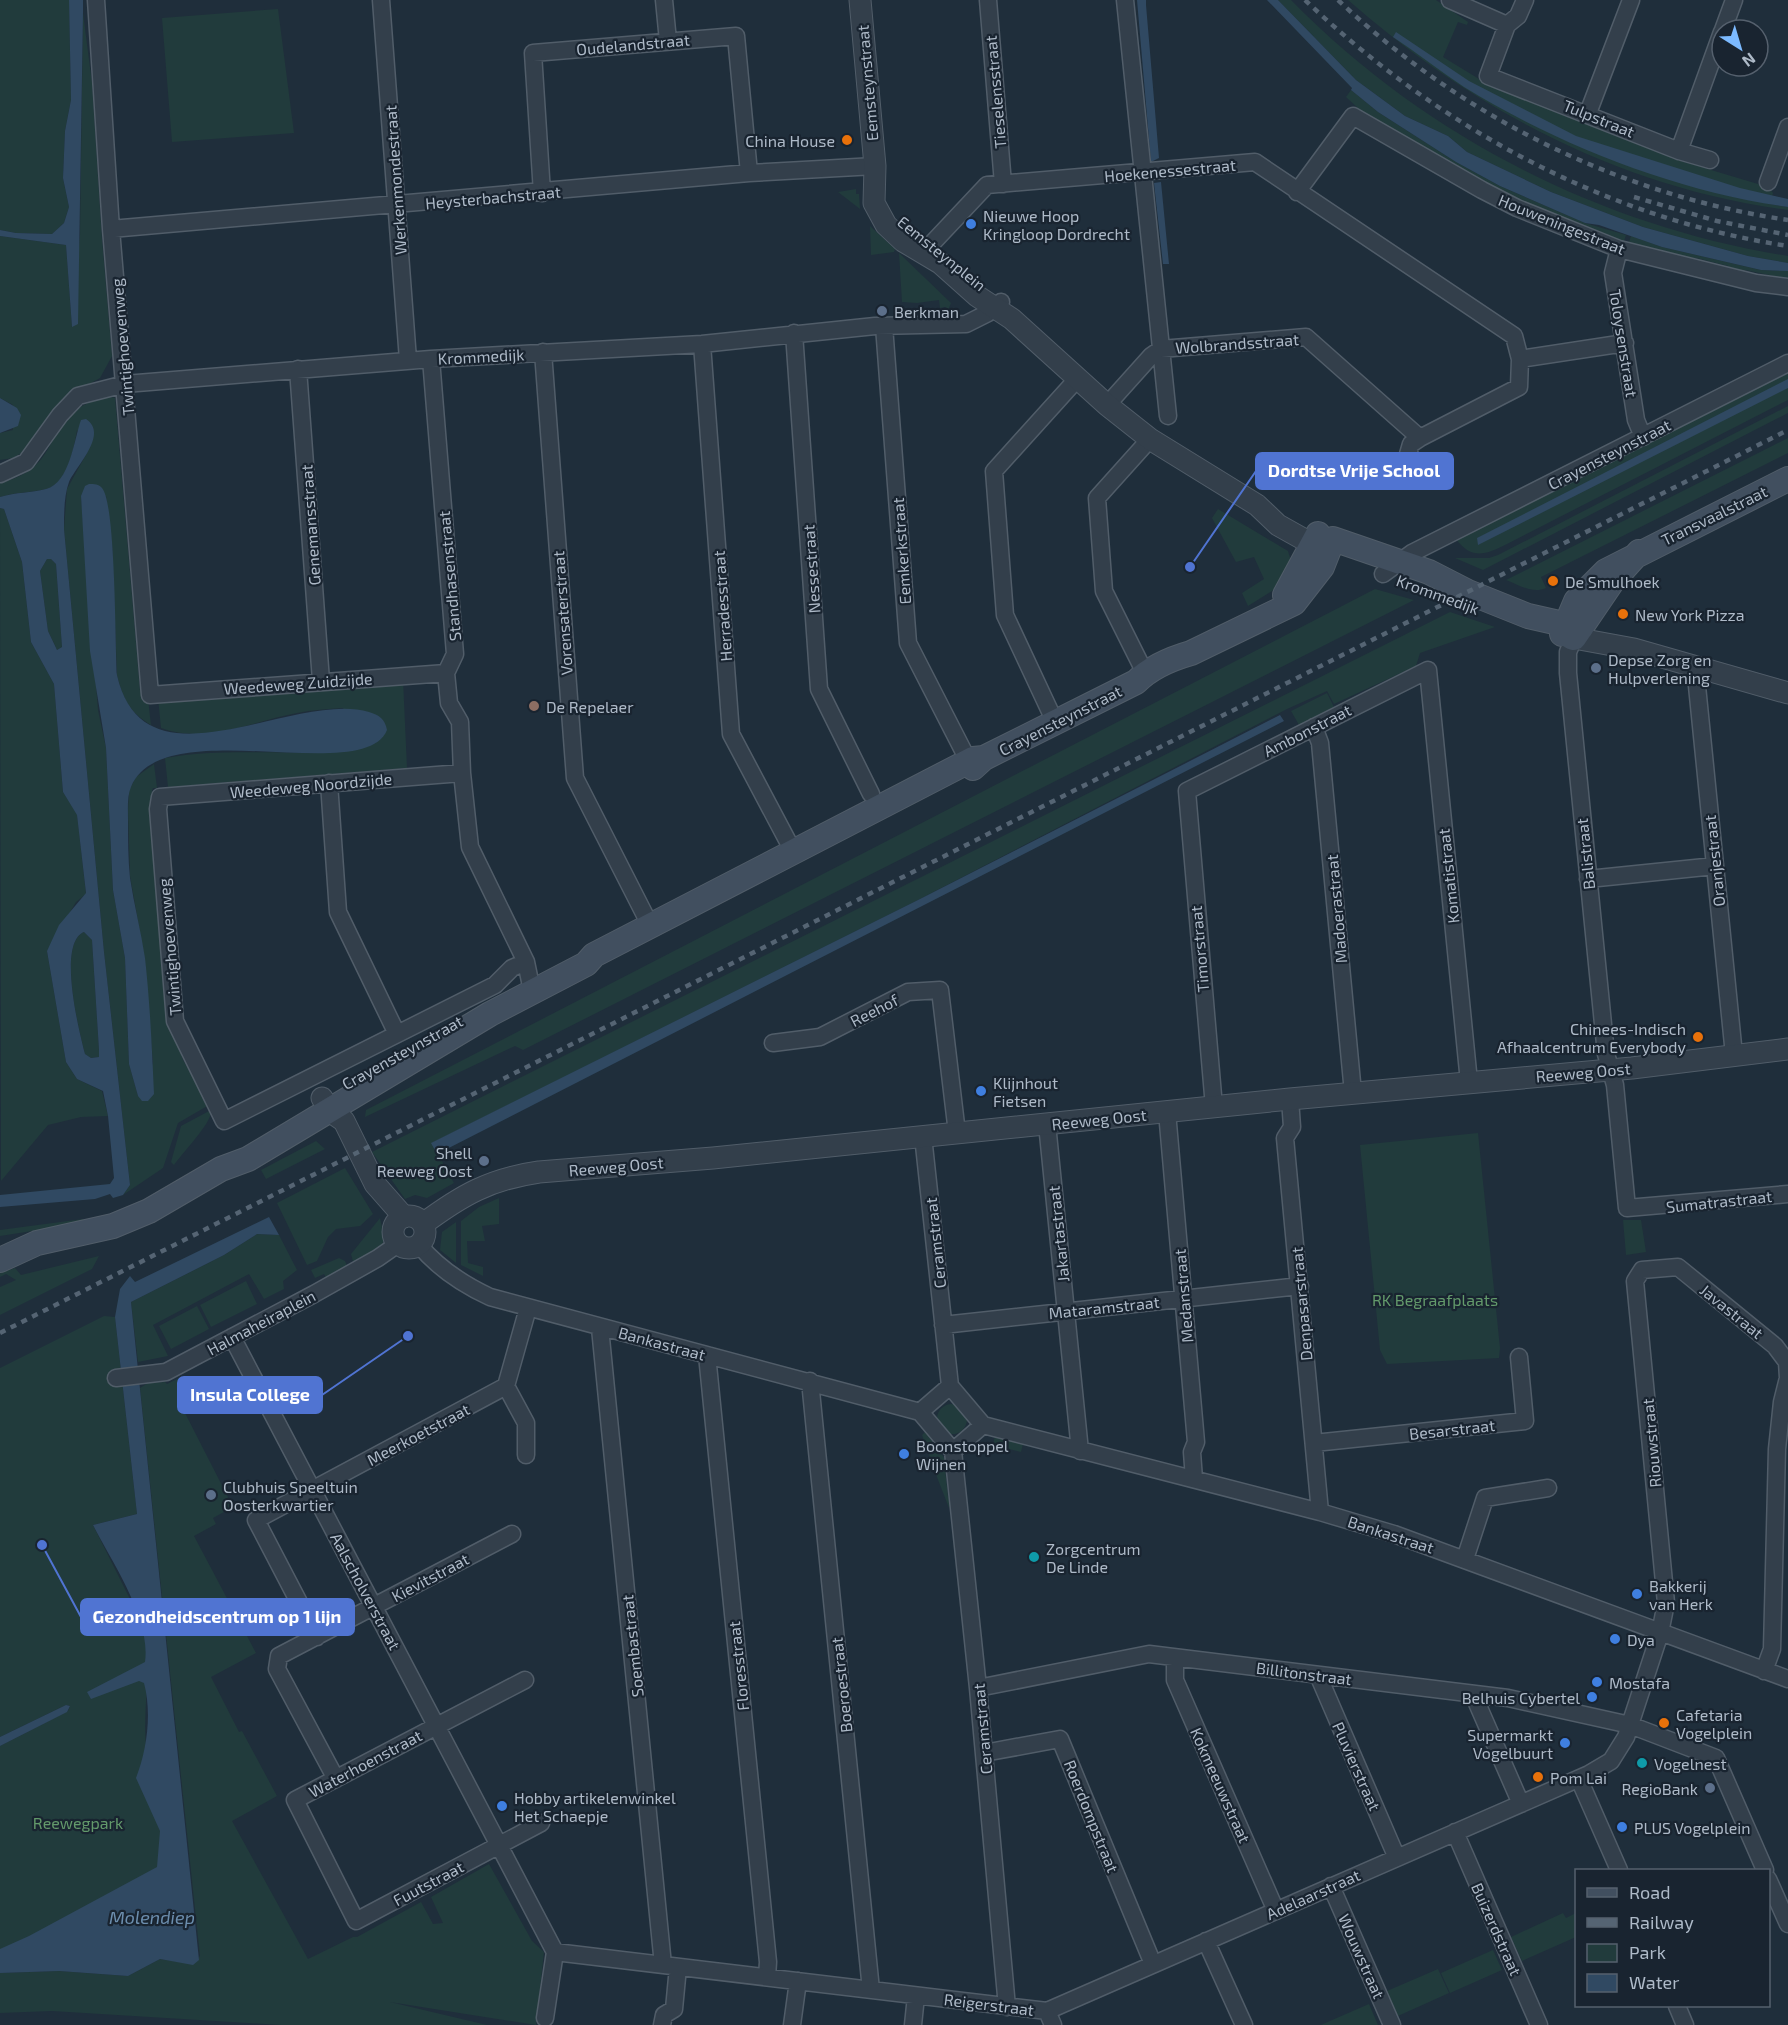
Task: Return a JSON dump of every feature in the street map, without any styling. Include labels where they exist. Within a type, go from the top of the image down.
[{"type":"main road","name":"Transvaalstraat","points":[[1571,631],[1639,552],[1788,479]]},
{"type":"main road","name":"Crayensteynstraat","points":[[0,1260],[38,1243],[113,1226],[149,1211],[221,1169],[248,1159],[326,1105],[529,979],[586,964],[594,955],[860,820],[881,816],[977,766],[976,760],[1055,722],[1174,657],[1191,653],[1273,611],[1323,542]]},
{"type":"main road","name":"Krommedijk","points":[[1323,542],[1513,621],[1571,631]]},
{"type":"main road","name":"Krommedijk","points":[[1390,568],[1429,572],[1528,616],[1571,631]]},
{"type":"main road","name":"Crayensteynstraat","points":[[0,1244],[21,1239],[38,1243]]},
{"type":"street","name":"Twintighoevenweg","points":[[96,0],[111,229],[150,695]]},
{"type":"street","name":"Werkenmondestraat","points":[[381,0],[408,360]]},
{"type":"street","points":[[664,0],[668,41]]},
{"type":"street","name":"Eemsteynstraat","points":[[860,0],[875,166]]},
{"type":"street","name":"Tieselensstraat","points":[[988,0],[1003,184]]},
{"type":"street","points":[[1125,0],[1168,416]]},
{"type":"street","points":[[1450,0],[1507,25],[1518,16],[1525,0]]},
{"type":"street","points":[[1588,113],[1631,0]]},
{"type":"street","points":[[1727,18],[1734,0]]},
{"type":"street","name":"Tulpstraat","points":[[1507,25],[1488,76],[1588,113],[1679,151],[1710,160]]},
{"type":"street","name":"Oudelandstraat","points":[[542,193],[533,53],[736,36],[749,173]]},
{"type":"street","points":[[1679,151],[1710,64]]},
{"type":"street","name":"Houweningestraat","points":[[1297,192],[1353,116],[1517,208],[1619,249],[1756,283],[1788,287]]},
{"type":"street","points":[[1768,182],[1784,147],[1788,127]]},
{"type":"street","name":"Hoekenessestraat","points":[[927,249],[987,185],[1255,162],[1514,336],[1520,359]]},
{"type":"street","name":"Heysterbachstraat","points":[[111,229],[542,193],[749,173],[875,166]]},
{"type":"street","name":"Eemsteynplein","points":[[875,166],[879,184],[890,209],[927,249],[1002,310]]},
{"type":"street","name":"Toloysenstraat","points":[[1619,249],[1613,273],[1636,420],[1642,437]]},
{"type":"street","name":"Krommedijk","points":[[0,474],[26,462],[60,415],[78,396],[125,384],[408,360],[702,344],[794,333],[884,326],[966,324],[1002,310],[1107,405],[1150,439],[1257,505],[1278,525],[1323,542]]},
{"type":"street","name":"Eemkerkstraat","points":[[884,326],[908,643],[976,760]]},
{"type":"street","name":"Nessestraat","points":[[794,333],[819,689],[871,794]]},
{"type":"street","name":"Wolbrandsstraat","points":[[1161,349],[1306,337],[1420,438]]},
{"type":"street","points":[[1402,475],[1411,444],[1520,387],[1520,359],[1624,343]]},
{"type":"street","name":"Herradesstraat","points":[[702,344],[731,734],[794,853]]},
{"type":"street","points":[[1107,405],[1151,356],[1161,349]]},
{"type":"street","name":"Vorensaterstraat","points":[[543,352],[575,778],[651,927]]},
{"type":"street","name":"Standhasenstraat","points":[[431,359],[455,654],[446,673],[449,703],[460,722],[462,773],[470,847],[529,979]]},
{"type":"street","name":"Crayensteynstraat","points":[[1390,568],[1788,363]]},
{"type":"street","name":"Genemansstraat","points":[[298,369],[321,681]]},
{"type":"street","points":[[1055,722],[1005,615],[994,471],[1078,378]]},
{"type":"street","points":[[1141,677],[1104,591],[1097,498],[1150,439]]},
{"type":"street","points":[[1431,545],[1440,578]]},
{"type":"street","name":"Krommedijk","points":[[1571,631],[1603,633],[1634,649],[1695,666],[1788,698]]},
{"type":"street","name":"Balistraat","points":[[1571,631],[1568,673],[1606,1054],[1611,1069]]},
{"type":"street","name":"Oranjestraat","points":[[1695,666],[1734,1055]]},
{"type":"street","name":"Ambonstraat","points":[[1187,791],[1428,670]]},
{"type":"street","name":"Komatistraat","points":[[1428,670],[1469,1082]]},
{"type":"street","name":"Weedeweg Zuidzijde","points":[[150,695],[446,673]]},
{"type":"street","name":"Madoerastraat","points":[[1314,727],[1320,743],[1353,1093]]},
{"type":"street","name":"Weedeweg Noordzijde","points":[[160,797],[462,773]]},
{"type":"street","points":[[329,783],[338,912],[397,1034]]},
{"type":"street","name":"Timorstraat","points":[[1187,791],[1214,1107]]},
{"type":"street","name":"Twintighoevenweg","points":[[160,797],[158,809],[175,1022],[224,1121]]},
{"type":"street","points":[[1588,879],[1715,866]]},
{"type":"street","name":"Crayensteynstraat","points":[[224,1121],[495,985],[512,968],[529,979]]},
{"type":"street","name":"Reehof","points":[[773,1043],[820,1037],[908,992],[940,990],[957,1133]]},
{"type":"street","name":"Reeweg Oost","points":[[408,1231],[464,1195],[511,1176],[1611,1069],[1788,1049]]},
{"type":"street","name":"Sumatrastraat","points":[[1611,1069],[1615,1085],[1627,1208],[1650,1208],[1788,1194]]},
{"type":"street","name":"Denpasarstraat","points":[[1290,1099],[1292,1127],[1285,1138],[1320,1512]]},
{"type":"street","points":[[326,1105],[344,1121],[375,1184],[408,1231]]},
{"type":"street","name":"Medanstraat","points":[[1167,1112],[1196,1442],[1192,1452],[1194,1479]]},
{"type":"street","name":"Jakartastraat","points":[[1047,1124],[1080,1451]]},
{"type":"street","name":"Ceramstraat","points":[[923,1136],[950,1386]]},
{"type":"street","name":"Bankastraat","points":[[408,1231],[430,1258],[458,1282],[490,1297],[920,1412]]},
{"type":"street","name":"Halmaheiraplein","points":[[116,1378],[166,1372],[378,1258],[408,1231]]},
{"type":"street","name":"Javastraat","points":[[1656,1267],[1678,1267],[1775,1346],[1787,1362],[1788,1378]]},
{"type":"street","name":"Riouwstraat","points":[[1630,1725],[1660,1634],[1666,1603],[1635,1281],[1642,1270],[1656,1267]]},
{"type":"street","name":"Mataramstraat","points":[[944,1324],[1300,1286]]},
{"type":"street","points":[[526,1455],[526,1424],[506,1386],[528,1308]]},
{"type":"street","name":"Soembastraat","points":[[600,1328],[671,1966]]},
{"type":"street","name":"Aalscholverstraat","points":[[232,1337],[555,1952]]},
{"type":"street","name":"Floresstraat","points":[[707,1355],[768,1962],[767,1977]]},
{"type":"street","name":"Besarstraat","points":[[1314,1443],[1525,1421],[1519,1357]]},
{"type":"street","points":[[1764,1671],[1772,1649],[1782,1570],[1777,1449],[1782,1402],[1788,1378]]},
{"type":"street","name":"Boeroestraat","points":[[810,1381],[871,1990]]},
{"type":"street","name":"Meerkoetstraat","points":[[317,1637],[255,1520],[506,1386]]},
{"type":"street","points":[[950,1386],[983,1425],[953,1450],[920,1412],[950,1386]]},
{"type":"street","name":"Bankastraat","points":[[983,1425],[1320,1512],[1465,1559],[1630,1619],[1660,1634],[1788,1679]]},
{"type":"street","name":"Ceramstraat","points":[[953,1450],[978,1688],[1007,2007]]},
{"type":"street","points":[[1465,1559],[1485,1498],[1548,1488]]},
{"type":"street","name":"Kievitstraat","points":[[336,1779],[277,1669],[279,1656],[512,1534]]},
{"type":"street","name":"Billitonstraat","points":[[978,1688],[1149,1654],[1508,1698],[1630,1725],[1716,1758],[1762,1863]]},
{"type":"street","name":"Kokmeeuwstraat","points":[[1175,1658],[1175,1680],[1276,1911]]},
{"type":"street","name":"Pluvierstraat","points":[[1318,1675],[1397,1858]]},
{"type":"street","name":"Waterhoenstraat","points":[[356,1922],[295,1800],[525,1680]]},
{"type":"street","points":[[1473,1694],[1521,1804]]},
{"type":"street","name":"Adelaarstraat","points":[[1050,2018],[1153,1964],[1579,1779],[1611,1761],[1623,1744],[1630,1725]]},
{"type":"street","name":"Roerdompstraat","points":[[984,1753],[1060,1739],[1153,1964]]},
{"type":"street","points":[[1579,1779],[1619,1869]]},
{"type":"street","points":[[499,1845],[541,1823]]},
{"type":"street","name":"Buizerdstraat","points":[[1455,1832],[1539,2025]]},
{"type":"street","name":"Fuutstraat","points":[[356,1922],[499,1845]]},
{"type":"street","points":[[1770,1883],[1788,1923]]},
{"type":"street","name":"Wouwstraat","points":[[1331,1886],[1392,2025]]},
{"type":"street","points":[[1206,1941],[1244,2025]]},
{"type":"street","points":[[545,2018],[555,1952]]},
{"type":"street","name":"Reigerstraat","points":[[555,1952],[1007,2007],[1050,2018]]},
{"type":"street","points":[[662,2025],[664,2015],[674,2009],[671,1966]]},
{"type":"street","points":[[792,2025],[798,1981]]},
{"type":"street","points":[[913,2025],[916,1996]]},
{"type":"street","points":[[1677,2007],[1686,2025]]},
{"type":"green space","points":[[0,0],[69,0],[71,100],[65,131],[63,178],[69,207],[64,223],[52,234],[0,230]]},
{"type":"green space","points":[[1278,0],[1291,0],[1343,49],[1398,93],[1457,133],[1519,168],[1584,198],[1650,222],[1718,242],[1788,256],[1788,263],[1748,256],[1643,227],[1551,192],[1467,152],[1448,136],[1405,116],[1356,80]]},
{"type":"green space","points":[[1348,0],[1436,0],[1468,22],[1467,25],[1458,22],[1443,57],[1484,82],[1671,156],[1671,158],[1768,187],[1773,193],[1770,204],[1788,207],[1788,210],[1726,199],[1666,183],[1608,163],[1552,138],[1498,109],[1446,76],[1396,40]]},
{"type":"green space","points":[[278,9],[294,133],[172,142],[162,18]]},
{"type":"green space","points":[[83,13],[92,83],[112,356],[100,378],[69,395],[28,449],[13,458],[0,460],[0,433],[13,430],[13,405],[0,398],[0,236],[66,245],[72,327],[80,235]]},
{"type":"green space","points":[[1351,90],[1378,112],[1456,162],[1500,186],[1585,223],[1626,235],[1623,244],[1477,183],[1360,110],[1346,97]]},
{"type":"green space","points":[[856,189],[856,194],[859,194],[860,209],[838,192]]},
{"type":"green space","points":[[870,226],[895,249],[894,252],[871,255]]},
{"type":"green space","points":[[1631,236],[1662,247],[1761,270],[1788,271],[1788,279],[1745,270],[1744,274],[1728,271],[1728,266],[1696,258],[1691,261],[1628,245]]},
{"type":"green space","points":[[899,253],[951,303],[949,308],[957,313],[961,309],[958,315],[945,307],[940,308],[939,300],[917,303],[902,302]]},
{"type":"green space","points":[[1788,370],[1788,400],[1507,544],[1479,554],[1468,550],[1456,539]]},
{"type":"green space","points":[[107,396],[115,398],[140,690],[148,699],[151,725],[132,710],[117,675],[112,544],[106,496],[81,496],[98,710],[106,748],[113,890],[125,958],[129,1064],[138,1096],[153,1063],[144,955],[130,876],[129,790],[136,777],[154,764],[157,788],[153,788],[152,791],[168,1015],[183,1060],[209,1105],[178,1123],[163,1168],[123,1195],[130,1185],[104,952],[64,529],[67,489],[88,451],[77,430],[69,464],[54,486],[0,497],[0,483],[17,478],[38,463],[63,424],[73,413]]},
{"type":"green space","points":[[1788,406],[1788,413],[1483,570],[1455,558],[1489,558],[1498,555]]},
{"type":"green space","points":[[1788,438],[1788,453],[1541,577],[1546,588],[1531,589],[1506,580]]},
{"type":"green space","points":[[0,508],[4,509],[22,562],[31,642],[54,684],[63,792],[77,814],[86,894],[76,902],[47,951],[66,1062],[77,1079],[102,1091],[108,1116],[81,1117],[48,1125],[1,1181]]},
{"type":"green space","points":[[1218,509],[1288,551],[1291,561],[1280,586],[1248,606],[1242,593],[1264,579],[1254,557],[1236,562],[1212,518]]},
{"type":"green space","points":[[47,559],[51,559],[56,564],[62,647],[57,650],[48,631],[40,571]]},
{"type":"green space","points":[[1375,589],[1414,600],[523,1050],[515,1046],[365,1117],[366,1110]]},
{"type":"green space","points":[[1450,612],[1495,627],[1420,653],[1416,666],[1334,704],[1327,691],[1287,709],[920,899],[432,1143],[454,1183],[427,1198],[415,1195],[405,1199],[372,1152]]},
{"type":"green space","points":[[403,679],[407,768],[168,787],[165,758],[214,753],[311,752],[360,748],[343,708],[303,712],[229,730],[195,734],[178,733],[161,728],[158,698]]},
{"type":"green space","points":[[1327,693],[1334,707],[1299,725],[1291,711]]},
{"type":"green space","points":[[84,932],[92,940],[99,1050],[99,1057],[91,1058],[85,1054],[72,988],[72,952],[76,939]]},
{"type":"green space","points":[[211,1110],[202,1130],[174,1165],[171,1162],[181,1126]]},
{"type":"green space","name":"RK Begraafplaats","points":[[1478,1133],[1500,1348],[1499,1358],[1387,1364],[1380,1350],[1360,1145]]},
{"type":"green space","points":[[316,1141],[325,1149],[266,1179],[261,1170]]},
{"type":"green space","points":[[345,1168],[373,1214],[360,1226],[336,1229],[328,1237],[317,1261],[307,1265],[277,1203]]},
{"type":"green space","points":[[499,1198],[499,1224],[482,1226],[485,1241],[467,1241],[468,1263],[483,1267],[483,1276],[461,1265],[461,1221],[479,1207]]},
{"type":"green space","points":[[380,1218],[384,1237],[382,1247],[354,1265],[351,1254]]},
{"type":"green space","points":[[83,1219],[84,1223],[0,1236],[0,1230]]},
{"type":"green space","points":[[1623,1220],[1641,1220],[1646,1252],[1626,1255]]},
{"type":"green space","points":[[456,1222],[456,1263],[440,1250],[442,1232]]},
{"type":"green space","points":[[257,1234],[279,1235],[297,1270],[283,1281],[284,1289],[264,1299],[249,1274],[153,1325],[168,1356],[138,1362],[131,1302],[224,1255]]},
{"type":"green space","points":[[99,1256],[92,1269],[0,1315],[0,1287],[16,1280],[6,1274],[0,1277],[0,1273],[15,1268],[21,1275]]},
{"type":"green space","points":[[339,1258],[345,1261],[348,1268],[327,1279],[324,1274],[315,1278],[311,1270]]},
{"type":"green space","points":[[246,1281],[257,1304],[211,1327],[200,1305]]},
{"type":"green space","points":[[197,1306],[209,1329],[171,1349],[159,1326]]},
{"type":"green space","name":"Reewegpark","points":[[104,1316],[115,1317],[137,1514],[93,1525],[142,1623],[145,1638],[147,1653],[146,1746],[163,1827],[159,1868],[0,1954],[0,1746],[68,1711],[70,1706],[66,1705],[0,1737],[0,1368]]},
{"type":"green space","points":[[181,1377],[196,1406],[185,1413],[233,1507],[213,1518],[216,1524],[194,1536],[256,1653],[211,1677],[239,1732],[242,1731],[277,1796],[232,1821],[308,1959],[357,1937],[421,1902],[433,1924],[443,1923],[431,1897],[489,1864],[532,1941],[544,1952],[536,2025],[390,2002],[487,2025],[281,2025],[52,2011],[0,2013],[0,1973],[59,1971],[128,1976],[160,1959],[193,1964],[200,1956],[140,1388],[148,1383],[165,1382],[167,1384]]},
{"type":"green space","points":[[952,1404],[958,1405],[966,1413],[966,1425],[958,1433],[952,1434],[946,1433],[938,1425],[937,1419],[938,1413],[946,1405]]},
{"type":"green space","points":[[925,1432],[948,1463],[934,1468],[922,1435]]},
{"type":"green space","points":[[995,1436],[1023,1444],[1021,1452],[993,1445]]},
{"type":"green space","points":[[945,1469],[948,1496],[951,1501],[949,1508],[935,1472]]},
{"type":"green space","points":[[1563,1913],[1566,1918],[1575,1914],[1575,1937],[1522,1961],[1511,1937]]},
{"type":"green space","points":[[1493,1950],[1502,1970],[1450,1993],[1441,1973]]},
{"type":"green space","points":[[1438,1969],[1449,1993],[1398,2016],[1387,1991]]},
{"type":"green space","points":[[1369,2004],[1378,2025],[1321,2025],[1323,2024]]},
{"type":"water","points":[[69,0],[83,0],[78,324],[72,327],[66,245],[0,236],[0,230],[52,234],[64,223],[69,207],[63,178],[65,131],[71,100]]},
{"type":"water","points":[[1137,0],[1146,0],[1159,158],[1151,162]]},
{"type":"water","points":[[1267,0],[1278,0],[1356,80],[1405,116],[1448,136],[1467,152],[1551,192],[1643,227],[1748,256],[1788,263],[1788,271],[1761,270],[1662,247],[1599,225],[1585,223],[1500,186],[1456,162],[1378,112],[1351,90],[1352,88]]},
{"type":"water","points":[[1396,32],[1469,81],[1576,136],[1740,188],[1788,199],[1788,207],[1746,200],[1662,178],[1579,147],[1500,108],[1464,87],[1393,37]]},
{"type":"water","points":[[1161,182],[1169,264],[1163,264],[1154,183]]},
{"type":"water","points":[[1788,379],[1788,388],[1478,545],[1477,538]]},
{"type":"water","points":[[0,398],[17,408],[21,415],[18,426],[0,433]]},
{"type":"water","points":[[86,419],[92,425],[93,441],[69,482],[65,499],[64,529],[104,952],[130,1185],[123,1195],[113,1198],[110,1194],[95,1199],[0,1207],[0,1195],[110,1184],[114,1178],[108,1116],[103,1091],[77,1079],[66,1062],[47,951],[59,925],[86,893],[77,815],[63,792],[54,684],[31,642],[22,562],[4,509],[0,508],[0,497],[46,489],[61,478],[70,459],[81,420]],"holes":[[[47,559],[51,559],[56,564],[62,647],[57,650],[48,631],[40,571]],[[84,932],[92,940],[99,1050],[99,1057],[91,1058],[85,1054],[72,988],[72,952],[76,939]]]},
{"type":"water","points":[[89,484],[101,487],[107,499],[114,576],[117,675],[132,710],[157,728],[189,734],[225,730],[337,709],[369,712],[383,720],[387,730],[371,746],[342,752],[220,751],[181,754],[150,765],[131,787],[128,807],[129,871],[145,958],[152,1043],[154,1094],[148,1101],[142,1101],[138,1096],[129,1064],[125,958],[113,890],[106,748],[90,651],[81,496],[85,486]]},
{"type":"water","points":[[1280,715],[1284,721],[437,1154],[431,1143],[920,899]]},
{"type":"water","name":"Molendiep","points":[[269,1217],[279,1235],[257,1234],[224,1255],[131,1302],[199,1960],[193,1965],[160,1959],[128,1976],[59,1971],[0,1973],[0,1949],[29,1936],[157,1867],[160,1831],[136,1778],[143,1756],[147,1731],[148,1707],[144,1683],[139,1681],[91,1699],[87,1692],[145,1662],[145,1645],[136,1610],[120,1574],[93,1525],[137,1514],[115,1317],[120,1289],[130,1276],[135,1282]]},
{"type":"water","points":[[66,1705],[70,1706],[67,1712],[0,1746],[0,1737]]},
{"type":"railway","points":[[1305,0],[1357,46],[1411,88],[1468,126],[1528,160],[1590,189],[1654,214],[1720,233],[1788,246]]},
{"type":"railway","points":[[1338,0],[1386,42],[1437,80],[1490,114],[1546,144],[1604,170],[1664,192],[1725,208],[1788,220]]},
{"type":"railway","points":[[1634,197],[1717,221],[1788,235]]},
{"type":"railway","points":[[0,1333],[1788,430]]},
{"type":"place","name":"China House","points":[[847,140]]},
{"type":"place","name":"Nieuwe Hoop Kringloop Dordrecht","points":[[971,224]]},
{"type":"place","name":"Berkman","points":[[882,311]]},
{"type":"place","name":"Dordtse Vrije School","points":[[1190,567]]},
{"type":"place","name":"De Smulhoek","points":[[1553,581]]},
{"type":"place","name":"New York Pizza","points":[[1623,614]]},
{"type":"place","name":"Depse Zorg en Hulpverlening","points":[[1596,668]]},
{"type":"place","name":"De Repelaer","points":[[534,706]]},
{"type":"place","name":"Chinees-Indisch Afhaalcentrum Everybody","points":[[1698,1037]]},
{"type":"place","name":"Klijnhout Fietsen","points":[[981,1091]]},
{"type":"place","name":"Shell Reeweg Oost","points":[[484,1161]]},
{"type":"place","name":"Insula College","points":[[408,1336]]},
{"type":"place","name":"Boonstoppel Wijnen","points":[[904,1454]]},
{"type":"place","name":"Clubhuis Speeltuin Oosterkwartier","points":[[211,1495]]},
{"type":"place","name":"Gezondheidscentrum op 1 lijn","points":[[42,1545]]},
{"type":"place","name":"Zorgcentrum De Linde","points":[[1034,1557]]},
{"type":"place","name":"Bakkerij van Herk","points":[[1637,1594]]},
{"type":"place","name":"Dya","points":[[1615,1639]]},
{"type":"place","name":"Mostafa","points":[[1597,1682]]},
{"type":"place","name":"Belhuis Cybertel","points":[[1592,1697]]},
{"type":"place","name":"Cafetaria Vogelplein","points":[[1664,1723]]},
{"type":"place","name":"Supermarkt Vogelbuurt","points":[[1565,1743]]},
{"type":"place","name":"Vogelnest","points":[[1642,1763]]},
{"type":"place","name":"Pom Lai","points":[[1538,1777]]},
{"type":"place","name":"RegioBank","points":[[1710,1788]]},
{"type":"place","name":"Hobby artikelenwinkel Het Schaepje","points":[[502,1806]]},
{"type":"place","name":"PLUS Vogelplein","points":[[1622,1827]]}]
